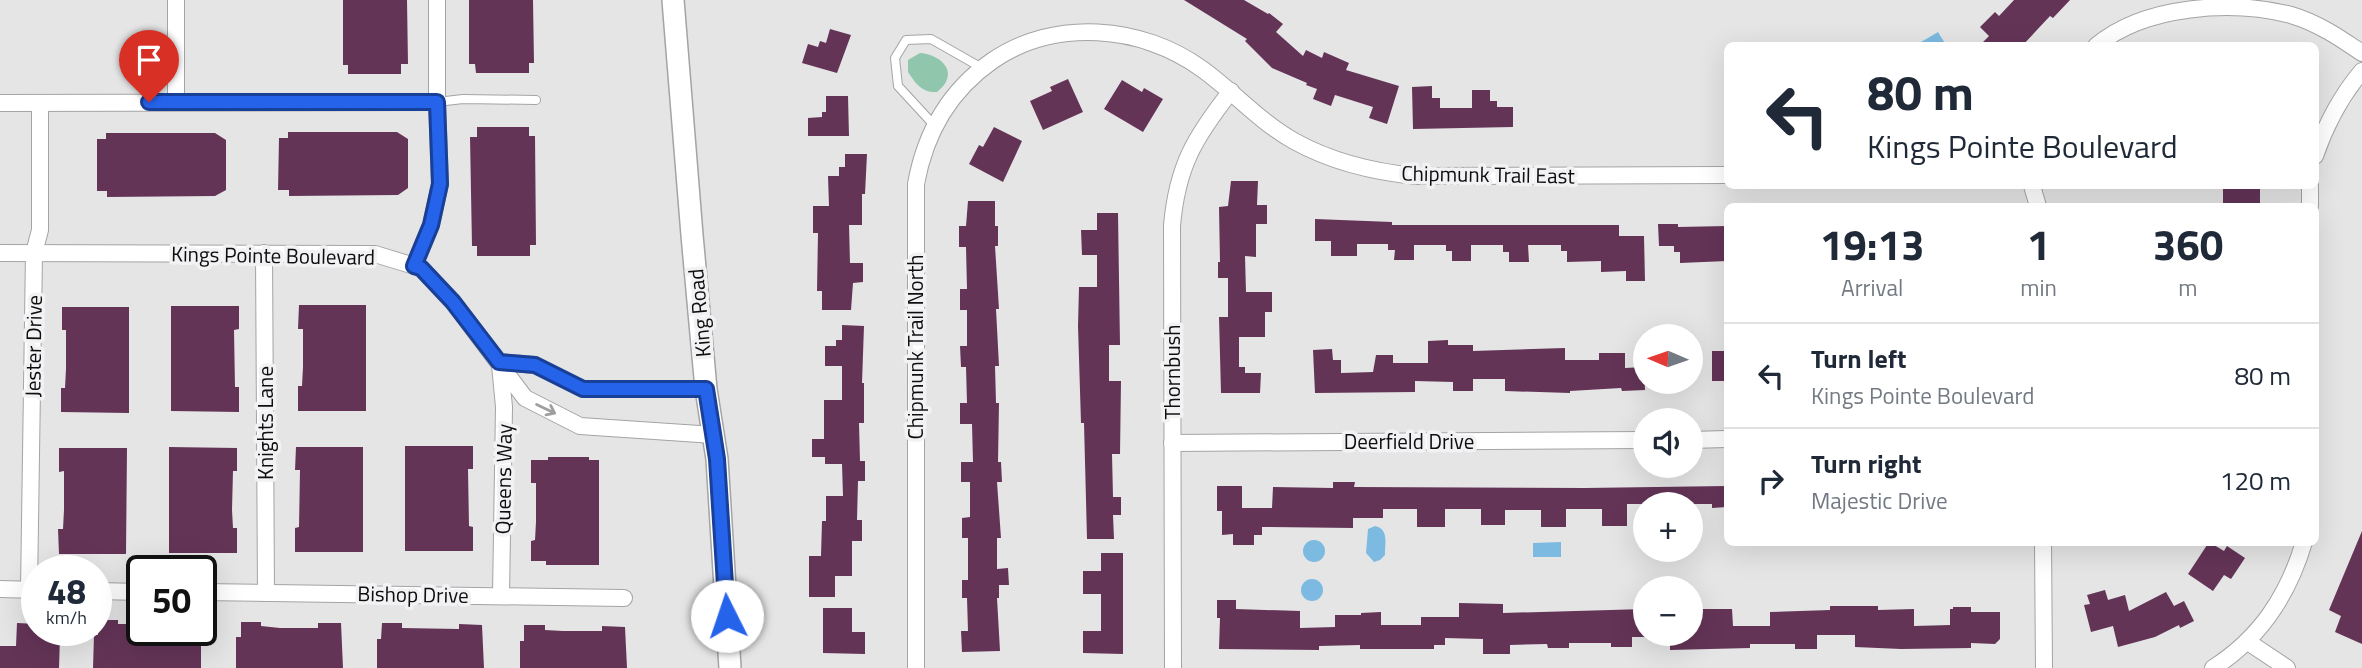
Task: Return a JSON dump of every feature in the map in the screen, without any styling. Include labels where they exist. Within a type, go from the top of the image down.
[{"type":"main road","name":"King Road","points":[[673,0],[706,389],[714,435],[730,668]]},
{"type":"street","points":[[176,0],[176,102]]},
{"type":"street","points":[[414,266],[431,225],[440,184],[437,0]]},
{"type":"street","points":[[2102,42],[2130,24],[2151,16],[2206,8],[2239,8],[2291,15],[2311,22],[2362,53]]},
{"type":"street","name":"Chipmunk Trail East","points":[[999,57],[1017,46],[1056,35],[1109,33],[1141,39],[1172,50],[1199,67],[1231,91],[1254,113],[1292,140],[1335,160],[1392,174],[1724,175]]},
{"type":"street","name":"Chipmunk Trail North","points":[[916,668],[914,204],[919,165],[934,125],[954,95],[982,68],[999,57]]},
{"type":"street","points":[[2319,145],[2339,102],[2362,71]]},
{"type":"street","name":"Thornbush","points":[[1173,668],[1174,201],[1182,170],[1192,147],[1231,91]]},
{"type":"street","points":[[0,103],[437,102]]},
{"type":"street","name":"Jester Drive","points":[[33,555],[34,253],[40,230],[40,103]]},
{"type":"street","name":"Kings Pointe Boulevard","points":[[0,253],[375,254],[421,268],[453,302],[525,398],[580,426],[714,435]]},
{"type":"street","name":"Knights Lane","points":[[264,253],[266,593]]},
{"type":"street","points":[[499,362],[535,365],[583,389],[706,389]]},
{"type":"street","name":"Queens Way","points":[[499,362],[504,407],[501,595]]},
{"type":"street","points":[[1703,440],[1724,439]]},
{"type":"street","name":"Deerfield Drive","points":[[1172,443],[1633,440]]},
{"type":"street","points":[[2043,546],[2043,668]]},
{"type":"street","points":[[2213,668],[2248,642],[2270,618],[2302,546]]},
{"type":"street","points":[[0,589],[21,590]]},
{"type":"street","name":"Bishop Drive","points":[[217,592],[624,598]]},
{"type":"street","points":[[2248,642],[2287,668]]},
{"type":"lane","points":[[934,125],[898,86],[895,58],[906,40],[931,39],[982,68]]},
{"type":"lane","points":[[437,102],[463,99],[536,100]]},
{"type":"green space","points":[[920,53],[936,57],[946,66],[947,79],[937,92],[923,89],[908,72],[908,60]]},
{"type":"water","points":[[1938,32],[1944,42],[1921,42]]},
{"type":"water","points":[[1375,526],[1384,533],[1385,555],[1374,562],[1366,553],[1368,529]]},
{"type":"water","points":[[1314,540],[1324,547],[1325,551],[1318,561],[1314,562],[1304,555],[1303,551],[1310,541]]},
{"type":"water","points":[[1561,542],[1561,557],[1533,557],[1533,543]]},
{"type":"water","points":[[1312,579],[1322,586],[1323,590],[1316,600],[1312,601],[1302,594],[1301,590],[1308,580]]},
{"type":"building","points":[[343,0],[407,0],[408,64],[401,64],[401,74],[348,74],[348,65],[343,65]]},
{"type":"building","points":[[469,0],[533,0],[534,63],[529,63],[529,73],[476,73],[475,64],[469,64]]},
{"type":"building","points":[[1184,0],[1244,0],[1283,24],[1276,32],[1303,56],[1306,50],[1322,58],[1324,52],[1349,63],[1346,70],[1399,86],[1387,124],[1369,118],[1373,107],[1335,95],[1331,106],[1313,99],[1317,89],[1272,68],[1245,41],[1247,39]]},
{"type":"building","points":[[2014,0],[2070,0],[2053,18],[2050,16],[2026,42],[1983,42],[1989,36],[1980,27],[1995,12],[1999,16]]},
{"type":"building","points":[[830,29],[851,35],[837,73],[802,63],[808,44],[818,47],[820,41],[826,43]]},
{"type":"building","points":[[1068,79],[1083,112],[1043,130],[1030,101],[1052,91],[1050,87]]},
{"type":"building","points":[[1122,80],[1142,92],[1144,88],[1163,99],[1143,132],[1104,109]]},
{"type":"building","points":[[1432,86],[1432,98],[1440,98],[1440,108],[1472,108],[1472,90],[1490,90],[1490,101],[1497,101],[1497,107],[1513,107],[1513,127],[1413,129],[1412,87]]},
{"type":"building","points":[[826,96],[848,96],[849,136],[808,136],[808,118],[822,117],[822,112],[826,112]]},
{"type":"building","points":[[477,127],[529,127],[529,136],[535,136],[536,245],[530,245],[530,256],[477,256],[477,246],[472,246],[470,137],[477,137]]},
{"type":"building","points":[[994,127],[1022,141],[1003,182],[969,164],[979,145],[983,147]]},
{"type":"building","points":[[288,132],[397,132],[408,139],[408,188],[398,195],[289,196],[289,190],[278,190],[279,138],[288,138]]},
{"type":"building","points":[[106,133],[215,133],[226,140],[226,190],[215,196],[107,197],[107,191],[97,191],[97,139],[106,139]]},
{"type":"building","points":[[845,154],[867,154],[865,194],[862,194],[862,225],[849,225],[850,263],[863,263],[863,282],[853,283],[851,310],[822,310],[822,291],[817,291],[818,233],[813,233],[813,206],[829,206],[828,176],[839,176],[839,167],[845,167]]},
{"type":"building","points":[[1231,181],[1258,181],[1257,205],[1267,205],[1267,224],[1256,224],[1256,257],[1245,256],[1246,292],[1272,292],[1272,312],[1265,312],[1265,337],[1239,337],[1239,367],[1245,367],[1245,373],[1261,373],[1260,393],[1221,393],[1219,317],[1228,317],[1228,278],[1218,278],[1219,207],[1228,206]]},
{"type":"building","points":[[2223,189],[2260,189],[2260,203],[2223,203]]},
{"type":"building","points":[[968,201],[995,201],[995,226],[998,226],[998,246],[995,246],[999,366],[995,366],[996,403],[999,403],[998,462],[1001,462],[1002,482],[997,482],[1001,538],[997,538],[997,569],[1008,568],[1009,585],[999,585],[997,598],[1000,651],[962,652],[961,631],[968,631],[967,598],[962,598],[962,580],[968,580],[968,538],[962,538],[962,518],[970,517],[970,482],[961,482],[961,462],[973,462],[972,424],[960,424],[960,403],[967,403],[966,367],[961,367],[960,346],[967,346],[967,310],[960,310],[960,289],[967,289],[966,247],[959,247],[959,226],[966,226]]},
{"type":"building","points":[[1097,213],[1118,213],[1120,345],[1109,345],[1109,381],[1121,381],[1120,454],[1112,454],[1113,497],[1121,497],[1121,515],[1113,515],[1114,539],[1087,539],[1084,423],[1081,423],[1079,287],[1097,287],[1097,255],[1082,255],[1081,230],[1097,230]]},
{"type":"building","points":[[1315,219],[1392,222],[1392,225],[1619,225],[1619,236],[1644,236],[1645,281],[1626,281],[1626,271],[1601,272],[1601,261],[1567,262],[1567,251],[1561,251],[1561,245],[1528,245],[1529,262],[1509,262],[1509,252],[1503,252],[1503,245],[1471,245],[1471,261],[1452,261],[1452,251],[1446,251],[1446,245],[1414,245],[1414,260],[1394,260],[1395,250],[1388,250],[1388,244],[1357,244],[1357,256],[1331,256],[1331,241],[1315,241]]},
{"type":"building","points":[[1658,224],[1678,224],[1678,227],[1724,226],[1724,261],[1680,263],[1680,252],[1674,252],[1674,246],[1659,246]]},
{"type":"building","points":[[299,305],[366,305],[366,411],[298,411],[298,386],[302,386],[303,367],[303,329],[298,329]]},
{"type":"building","points":[[171,306],[239,306],[239,329],[234,330],[235,387],[239,387],[239,412],[171,411]]},
{"type":"building","points":[[62,307],[129,307],[129,413],[61,412],[61,388],[65,388],[66,369],[66,330],[62,330]]},
{"type":"building","points":[[842,325],[864,326],[864,423],[859,423],[860,461],[865,461],[865,481],[858,481],[857,520],[862,520],[862,541],[852,541],[852,576],[835,576],[835,597],[809,597],[809,556],[821,556],[826,496],[843,496],[842,464],[825,464],[825,457],[812,457],[812,439],[824,439],[824,400],[842,400],[842,366],[825,366],[825,346],[836,346],[836,340],[842,340]]},
{"type":"building","points":[[1448,340],[1448,345],[1473,345],[1473,351],[1565,348],[1565,360],[1599,360],[1599,353],[1625,353],[1625,368],[1633,368],[1633,391],[1622,391],[1621,388],[1570,393],[1505,391],[1505,379],[1473,379],[1473,391],[1453,391],[1453,382],[1415,381],[1415,392],[1315,393],[1313,350],[1332,349],[1333,360],[1341,360],[1341,373],[1373,372],[1376,355],[1393,355],[1393,363],[1428,363],[1428,341]]},
{"type":"building","points":[[1712,351],[1724,351],[1724,381],[1712,381]]},
{"type":"building","points":[[405,446],[473,446],[473,469],[468,469],[469,526],[473,527],[473,551],[405,551]]},
{"type":"building","points":[[169,447],[237,448],[237,471],[233,471],[232,510],[233,528],[237,528],[237,553],[169,553]]},
{"type":"building","points":[[296,447],[363,447],[363,552],[295,552],[295,528],[299,527],[300,470],[295,470]]},
{"type":"building","points":[[59,448],[127,448],[126,554],[59,554],[58,529],[63,529],[64,471],[59,472]]},
{"type":"building","points":[[548,457],[589,457],[589,460],[599,460],[599,565],[546,565],[546,561],[531,561],[531,541],[535,540],[536,483],[531,483],[531,460],[548,460]]},
{"type":"building","points":[[1333,482],[1355,482],[1354,487],[1724,486],[1724,507],[1712,508],[1712,504],[1703,504],[1703,492],[1633,492],[1633,504],[1627,504],[1627,526],[1602,526],[1602,509],[1566,509],[1566,527],[1541,527],[1541,510],[1505,510],[1505,525],[1481,525],[1481,509],[1445,509],[1445,527],[1417,527],[1417,509],[1383,509],[1383,518],[1353,518],[1353,528],[1262,527],[1262,535],[1254,535],[1254,545],[1233,545],[1233,534],[1222,535],[1222,511],[1217,511],[1217,486],[1242,486],[1242,508],[1272,508],[1273,487],[1333,488]]},
{"type":"building","points":[[2362,531],[2362,644],[2335,632],[2341,616],[2329,610]]},
{"type":"building","points":[[2206,546],[2216,546],[2224,551],[2227,546],[2245,558],[2231,579],[2224,575],[2213,591],[2188,574]]},
{"type":"building","points":[[1101,553],[1123,553],[1123,654],[1083,653],[1083,631],[1101,631],[1101,594],[1083,594],[1083,571],[1101,571]]},
{"type":"building","points":[[2105,590],[2108,600],[2125,595],[2129,611],[2166,592],[2174,606],[2184,601],[2194,621],[2155,637],[2118,647],[2113,626],[2091,632],[2084,605],[2090,604],[2087,595]]},
{"type":"building","points":[[1217,600],[1236,600],[1236,609],[1300,611],[1300,628],[1335,627],[1335,615],[1381,612],[1381,625],[1421,625],[1421,617],[1459,617],[1459,603],[1503,604],[1503,613],[1633,609],[1633,637],[1632,647],[1611,647],[1611,643],[1569,643],[1569,648],[1548,648],[1547,644],[1510,645],[1510,654],[1483,654],[1483,639],[1445,638],[1445,645],[1434,645],[1434,649],[1360,649],[1360,645],[1319,646],[1319,650],[1219,649],[1220,618],[1217,618]]},
{"type":"building","points":[[1830,606],[1878,606],[1878,610],[1914,609],[1914,626],[1950,625],[1950,609],[1971,607],[1971,612],[2000,612],[2000,639],[1995,644],[1971,643],[1971,648],[1901,649],[1855,647],[1855,635],[1817,635],[1817,649],[1795,649],[1795,644],[1750,644],[1750,648],[1670,650],[1670,646],[1703,646],[1703,609],[1732,609],[1733,626],[1770,626],[1770,612],[1830,610]]},
{"type":"building","points":[[823,608],[852,608],[852,632],[865,632],[865,654],[823,653]]},
{"type":"building","points":[[112,620],[118,620],[118,624],[126,624],[126,646],[201,646],[201,668],[93,668],[94,646],[112,646]]},
{"type":"building","points":[[241,622],[261,622],[261,626],[280,628],[318,628],[318,623],[341,623],[343,668],[236,668],[236,637],[241,637]]},
{"type":"building","points":[[17,623],[21,623],[21,646],[60,646],[59,668],[0,668],[0,646],[16,646]]},
{"type":"building","points":[[382,623],[402,623],[402,628],[459,629],[459,624],[482,625],[484,668],[377,668],[377,639],[381,639]]},
{"type":"building","points":[[524,625],[545,625],[545,630],[563,631],[602,631],[602,626],[625,627],[627,668],[520,668],[520,641],[524,641]]},
{"type":"route","points":[[149,102],[437,102],[440,184],[431,225],[414,266],[421,268],[453,302],[499,362],[535,365],[583,389],[706,389],[717,459],[727,616]]}]
